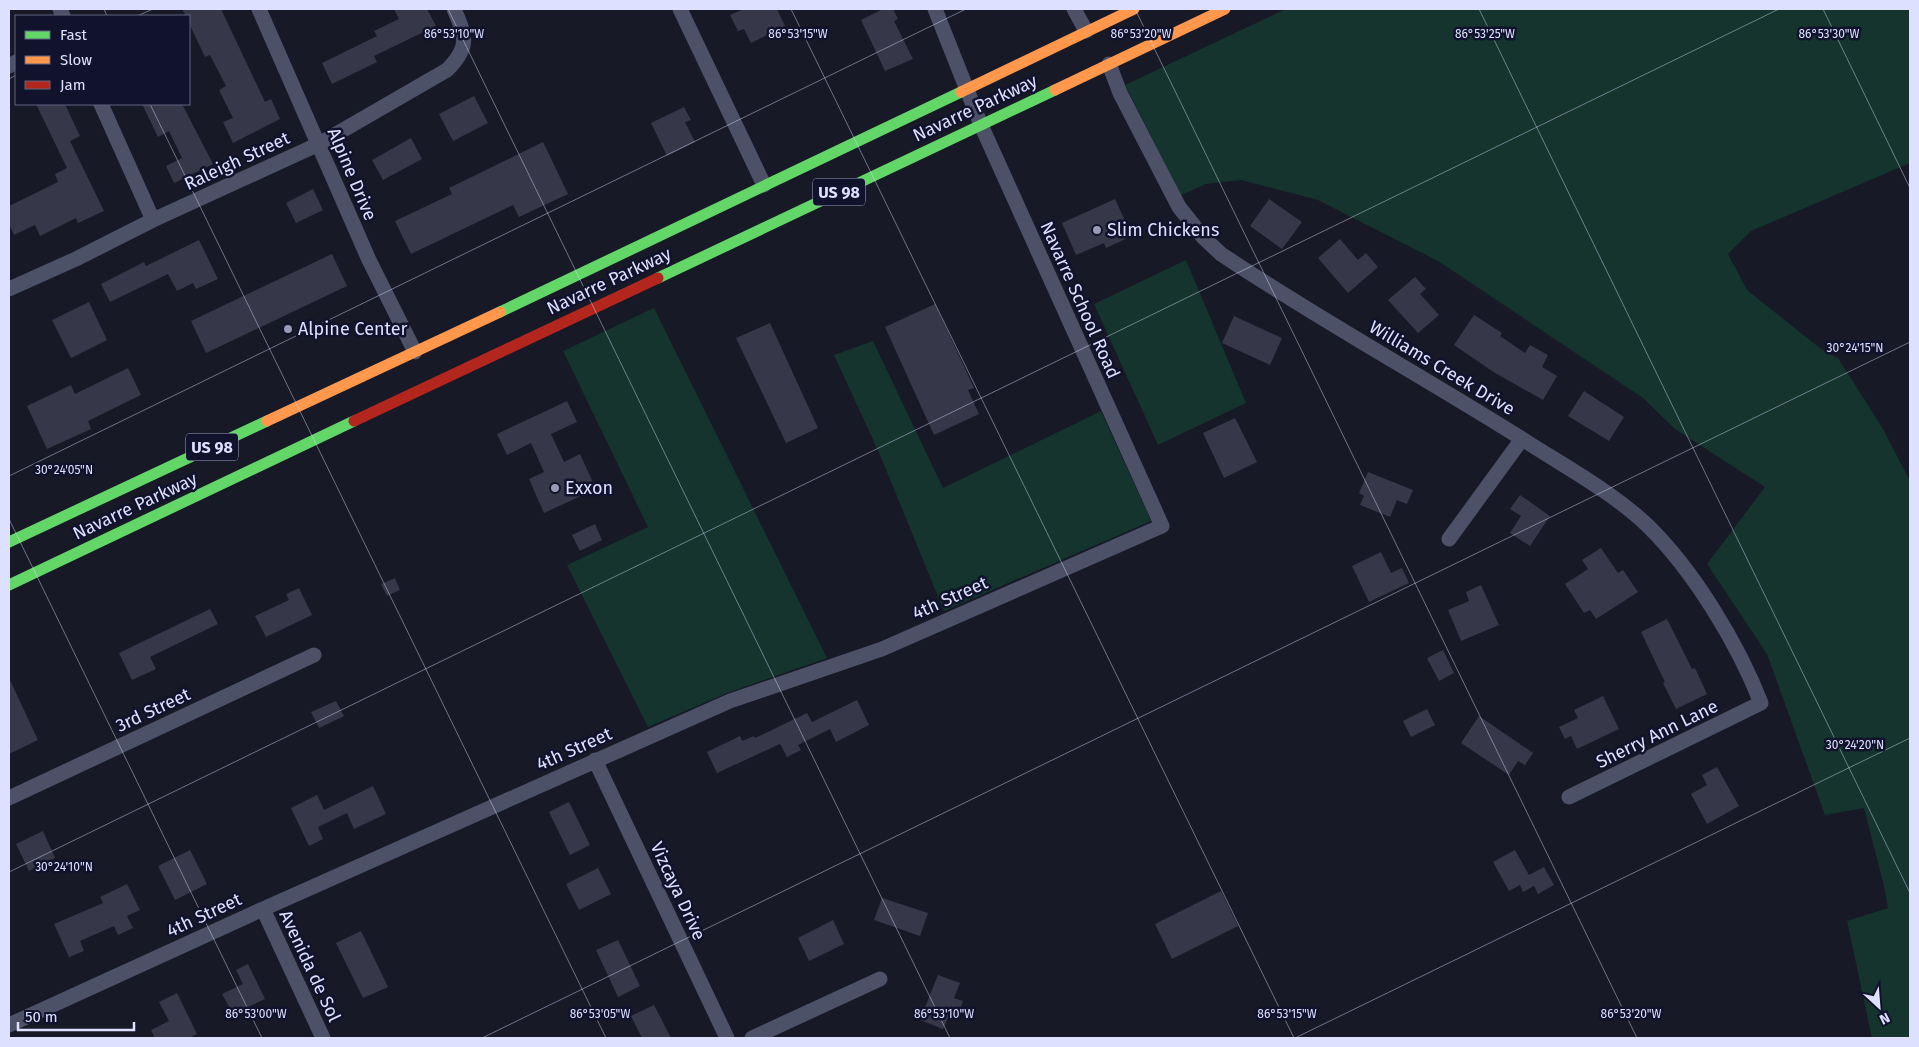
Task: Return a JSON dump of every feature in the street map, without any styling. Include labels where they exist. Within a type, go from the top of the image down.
[{"type":"highway","name":"Navarre Parkway","points":[[9,542],[415,352],[1134,9]]},
{"type":"highway","name":"Navarre Parkway","points":[[9,585],[1225,9]]},
{"type":"highway","points":[[567,293],[636,260],[655,237]]},
{"type":"highway","points":[[414,369],[415,352]]},
{"type":"highway","points":[[451,360],[452,375]]},
{"type":"highway","points":[[210,490],[224,472],[400,386]]},
{"type":"street","name":"Alpine Drive","points":[[259,9],[369,260],[415,352]]},
{"type":"street","name":"Raleigh Street","points":[[9,289],[319,144],[447,70],[462,54],[464,43],[462,27],[454,9]]},
{"type":"street","points":[[680,9],[764,185]]},
{"type":"street","name":"Navarre School Road","points":[[935,9],[981,124],[1162,526]]},
{"type":"street","points":[[1074,9],[1086,31]]},
{"type":"street","name":"Williams Creek Drive","points":[[1109,64],[1120,93],[1179,208],[1203,237],[1221,254],[1522,439],[1632,511],[1665,544],[1685,568],[1728,632],[1753,682],[1761,703]]},
{"type":"street","points":[[101,105],[153,220]]},
{"type":"street","points":[[1449,539],[1522,439]]},
{"type":"street","name":"4th Street","points":[[9,1025],[263,909],[730,701],[882,649],[1162,526]]},
{"type":"street","name":"3rd Street","points":[[9,798],[314,655]]},
{"type":"street","name":"Sherry Ann Lane","points":[[1569,797],[1761,703]]},
{"type":"street","name":"Vizcaya Drive","points":[[596,760],[727,1038]]},
{"type":"street","name":"Avenida de Sol","points":[[263,909],[323,1038]]},
{"type":"street","points":[[752,1038],[880,979]]},
{"type":"green space","points":[[1286,9],[1910,9],[1910,163],[1751,231],[1728,254],[1747,290],[1821,349],[1838,358],[1883,429],[1910,481],[1910,1038],[1872,1038],[1847,921],[1888,908],[1864,808],[1825,815],[1767,654],[1707,564],[1765,487],[1675,429],[1643,398],[1438,261],[1318,200],[1241,180],[1206,184],[1181,195],[1125,85]]},
{"type":"green space","points":[[1186,260],[1246,403],[1158,445],[1094,304]]},
{"type":"green space","points":[[654,308],[827,658],[727,693],[648,727],[567,565],[648,527],[563,351]]},
{"type":"green space","points":[[873,341],[943,488],[1101,411],[1151,521],[944,611],[880,455],[834,355]]},
{"type":"building","points":[[182,9],[221,9],[265,102],[271,99],[280,119],[233,143],[223,122],[233,118],[219,90],[226,86],[210,55],[205,57],[190,25],[190,15],[185,15]]},
{"type":"building","points":[[394,9],[427,9],[436,26],[374,56],[377,62],[332,84],[322,63],[377,36],[374,31],[399,19]]},
{"type":"building","points":[[744,9],[777,9],[785,26],[751,43],[744,29],[738,31],[730,15]]},
{"type":"building","points":[[883,9],[893,9],[898,19],[894,21],[913,59],[885,71],[861,20]]},
{"type":"building","points":[[474,96],[488,123],[453,141],[439,114]]},
{"type":"building","points":[[36,105],[65,105],[80,136],[70,141],[104,211],[78,223],[76,218],[40,236],[35,225],[14,235],[9,224],[9,206],[58,182],[55,174],[67,168]]},
{"type":"building","points":[[142,105],[183,105],[213,164],[174,183],[166,166],[182,158],[169,131],[158,137]]},
{"type":"building","points":[[684,107],[691,120],[685,122],[695,142],[667,156],[651,123]]},
{"type":"building","points":[[411,138],[422,159],[383,180],[372,160]]},
{"type":"building","points":[[543,142],[568,194],[519,217],[513,205],[411,254],[395,221],[452,194],[449,188]]},
{"type":"building","points":[[313,189],[323,210],[296,223],[286,203]]},
{"type":"building","name":"Slim Chickens","points":[[1115,199],[1132,236],[1106,248],[1104,243],[1076,255],[1062,223]]},
{"type":"building","points":[[1269,199],[1302,222],[1282,249],[1250,226]]},
{"type":"building","points":[[1340,239],[1358,260],[1366,253],[1378,267],[1348,293],[1318,258]]},
{"type":"building","points":[[199,240],[218,279],[196,289],[193,283],[177,291],[168,274],[110,302],[101,284],[144,262],[146,266]]},
{"type":"building","points":[[332,254],[347,286],[206,353],[191,321]]},
{"type":"building","points":[[1415,277],[1426,289],[1420,294],[1439,315],[1418,333],[1388,300]]},
{"type":"building","points":[[89,302],[107,340],[71,358],[52,320]]},
{"type":"building","points":[[935,304],[974,388],[968,390],[979,414],[934,435],[885,327]]},
{"type":"building","points":[[1474,315],[1502,333],[1500,336],[1525,353],[1530,345],[1548,355],[1542,367],[1557,376],[1543,400],[1495,373],[1454,345]]},
{"type":"building","points":[[1234,316],[1282,338],[1270,365],[1222,343]]},
{"type":"building","points":[[770,323],[818,428],[786,443],[736,338]]},
{"type":"building","points":[[128,368],[141,395],[88,421],[91,429],[47,449],[27,406],[71,385],[75,394]]},
{"type":"building","points":[[1584,391],[1624,417],[1609,441],[1568,416]]},
{"type":"building","points":[[567,401],[577,422],[551,434],[564,462],[580,454],[596,489],[544,513],[529,479],[544,472],[531,443],[507,455],[497,434]]},
{"type":"building","points":[[1235,418],[1257,462],[1224,478],[1203,433]]},
{"type":"building","points":[[1368,472],[1413,490],[1407,504],[1397,500],[1390,517],[1360,505],[1364,496],[1359,493]]},
{"type":"building","points":[[1520,495],[1550,516],[1530,546],[1510,533],[1521,516],[1510,509]]},
{"type":"building","points":[[595,524],[602,540],[580,551],[572,535]]},
{"type":"building","points":[[1601,548],[1618,573],[1623,570],[1638,592],[1596,619],[1590,610],[1584,613],[1565,584],[1588,569],[1582,560]]},
{"type":"building","points":[[1381,552],[1391,573],[1402,568],[1409,583],[1369,602],[1352,566]]},
{"type":"building","points":[[395,578],[400,590],[387,596],[381,584]]},
{"type":"building","points":[[1481,585],[1499,625],[1461,641],[1448,610],[1469,601],[1466,592]]},
{"type":"building","points":[[299,588],[312,615],[266,637],[255,616],[289,600],[286,594]]},
{"type":"building","points":[[210,609],[218,624],[150,657],[156,669],[132,680],[119,653]]},
{"type":"building","points":[[1667,619],[1692,669],[1695,668],[1707,694],[1676,709],[1641,632]]},
{"type":"building","points":[[1443,650],[1454,673],[1439,681],[1427,658]]},
{"type":"building","points":[[9,678],[38,740],[9,754]]},
{"type":"building","points":[[1603,696],[1619,729],[1577,749],[1571,736],[1565,739],[1559,727],[1578,718],[1574,710]]},
{"type":"building","points":[[857,700],[869,725],[836,742],[830,729],[798,745],[801,750],[787,757],[780,744],[717,773],[707,752],[740,736],[742,741],[754,736],[755,738],[807,713],[812,722]]},
{"type":"building","points":[[336,701],[344,716],[319,728],[311,712]]},
{"type":"building","points":[[1427,709],[1435,725],[1411,737],[1403,721]]},
{"type":"building","points":[[1479,716],[1533,753],[1525,765],[1518,761],[1509,775],[1461,743]]},
{"type":"building","points":[[1717,767],[1739,806],[1707,824],[1691,794],[1707,785],[1702,775]]},
{"type":"building","points":[[373,786],[386,814],[354,829],[347,813],[318,827],[323,839],[309,846],[291,808],[317,795],[324,810]]},
{"type":"building","points":[[569,802],[590,845],[570,855],[549,812]]},
{"type":"building","points":[[43,831],[55,858],[29,871],[16,844]]},
{"type":"building","points":[[190,850],[207,884],[175,900],[158,866]]},
{"type":"building","points":[[1515,850],[1529,875],[1544,867],[1554,885],[1538,894],[1534,886],[1523,892],[1520,885],[1509,891],[1493,862]]},
{"type":"building","points":[[598,868],[611,894],[579,910],[566,884]]},
{"type":"building","points":[[127,884],[140,910],[127,916],[133,928],[118,935],[114,926],[80,941],[84,951],[69,957],[54,924],[103,903],[100,897]]},
{"type":"building","points":[[1221,891],[1238,926],[1172,959],[1155,924]]},
{"type":"building","points":[[882,898],[928,913],[920,936],[874,920]]},
{"type":"building","points":[[833,920],[844,944],[809,961],[798,938]]},
{"type":"building","points":[[361,931],[388,987],[363,998],[336,943]]},
{"type":"building","points":[[618,940],[640,986],[618,997],[596,950]]},
{"type":"building","points":[[248,964],[265,999],[233,1014],[222,994],[243,984],[236,970]]},
{"type":"building","points":[[938,975],[960,983],[954,998],[963,1001],[958,1016],[950,1013],[943,1029],[920,1020]]},
{"type":"building","points":[[177,993],[197,1034],[189,1038],[155,1038],[151,1030],[169,1021],[159,1002]]},
{"type":"building","points":[[654,1005],[671,1038],[642,1038],[631,1016]]},
{"type":"traffic: fast","points":[[658,278],[1055,90]]},
{"type":"traffic: fast","points":[[500,312],[961,92]]},
{"type":"traffic: fast","points":[[9,542],[267,421]]},
{"type":"traffic: fast","points":[[9,585],[354,421]]},
{"type":"traffic: slow","points":[[961,92],[1134,9]]},
{"type":"traffic: slow","points":[[1055,90],[1225,9]]},
{"type":"traffic: slow","points":[[267,421],[500,312]]},
{"type":"traffic: jam","points":[[354,421],[658,278]]},
{"type":"place","name":"Slim Chickens","points":[[1097,230]]},
{"type":"place","name":"Alpine Center","points":[[288,329]]},
{"type":"place","name":"Exxon","points":[[555,488]]}]
